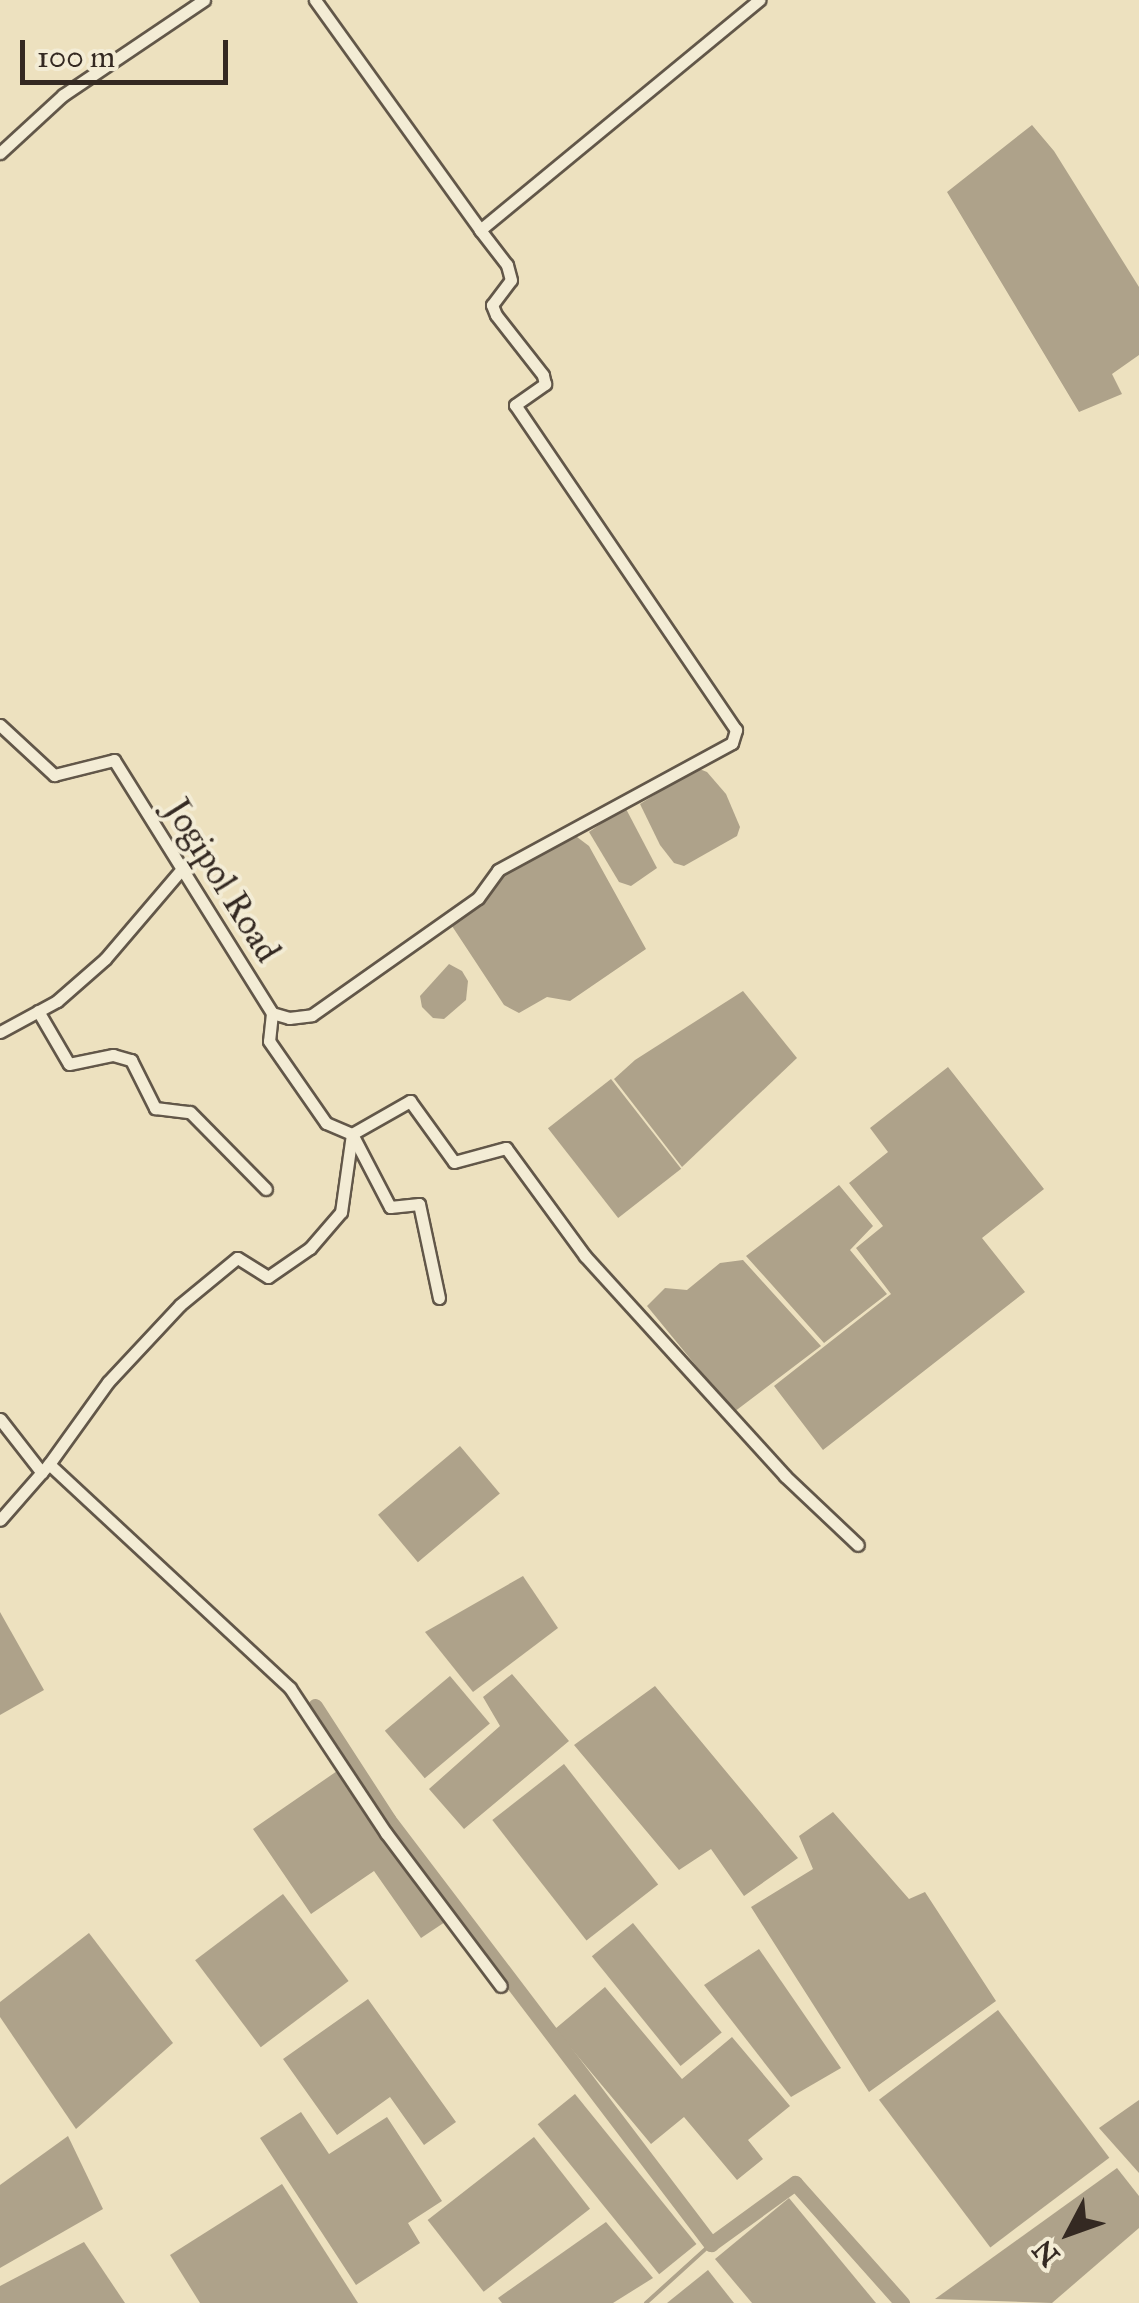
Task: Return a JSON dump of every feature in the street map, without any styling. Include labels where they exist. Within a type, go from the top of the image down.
[{"type":"street","points":[[0,153],[63,95],[204,0]]},
{"type":"street","points":[[272,1013],[288,1018],[312,1015],[478,898],[498,870],[732,743],[736,730],[515,404],[545,384],[543,374],[496,316],[492,305],[511,280],[507,265],[315,0]]},
{"type":"street","points":[[480,230],[760,0]]},
{"type":"street","name":"Jogipol Road","points":[[0,724],[54,775],[114,760],[272,1013],[269,1041],[326,1124],[352,1134]]},
{"type":"street","points":[[0,1032],[57,1001],[105,959],[182,869]]},
{"type":"street","points":[[38,1011],[69,1064],[113,1055],[132,1060],[155,1108],[190,1112],[266,1189]]},
{"type":"street","points":[[352,1134],[410,1101],[454,1162],[506,1148],[585,1256],[785,1476],[858,1546]]},
{"type":"street","points":[[352,1134],[390,1208],[419,1204],[439,1298]]},
{"type":"street","points":[[0,1520],[46,1468],[108,1382],[180,1306],[237,1258],[268,1277],[310,1248],[342,1212],[352,1134]]},
{"type":"street","points":[[0,1419],[46,1468],[290,1688],[386,1833],[501,1986]]},
{"type":"shaded area","points":[[1032,125],[1054,151],[1139,287],[1139,355],[1112,374],[1122,394],[1079,412],[947,192]]},
{"type":"shaded area","points":[[697,768],[707,772],[726,794],[740,827],[737,836],[684,866],[674,863],[660,845],[640,804]]},
{"type":"shaded area","points":[[625,807],[657,868],[631,886],[619,882],[589,832]]},
{"type":"shaded area","points":[[573,834],[589,846],[646,949],[570,1001],[547,997],[519,1013],[504,1005],[452,926],[504,871]]},
{"type":"shaded area","points":[[449,964],[462,971],[468,981],[466,1000],[444,1019],[433,1018],[422,1007],[420,996]]},
{"type":"shaded area","points":[[743,991],[797,1058],[682,1167],[614,1079],[635,1060]]},
{"type":"shaded area","points":[[948,1067],[1044,1189],[982,1238],[1025,1292],[823,1450],[774,1386],[891,1294],[856,1248],[883,1226],[849,1183],[888,1152],[870,1128]]},
{"type":"shaded area","points":[[611,1079],[681,1169],[618,1218],[548,1128]]},
{"type":"shaded area","points":[[839,1185],[873,1226],[850,1250],[887,1294],[824,1343],[746,1256]]},
{"type":"shaded area","points":[[743,1260],[821,1346],[734,1412],[647,1306],[665,1288],[687,1290],[720,1263]]},
{"type":"shaded area","points":[[460,1446],[500,1493],[418,1562],[378,1515]]},
{"type":"shaded area","points":[[523,1576],[558,1628],[473,1692],[425,1632]]},
{"type":"shaded area","points":[[0,1612],[44,1690],[0,1715]]},
{"type":"shaded area","points":[[512,1674],[569,1741],[464,1829],[429,1789],[500,1726],[483,1697]]},
{"type":"shaded area","points":[[450,1676],[490,1723],[425,1778],[385,1731]]},
{"type":"shaded area","points":[[655,1686],[798,1858],[744,1896],[711,1849],[679,1870],[574,1745]]},
{"type":"shaded area","points":[[564,1764],[658,1885],[586,1941],[492,1820]]},
{"type":"shaded area","points":[[340,1769],[445,1922],[421,1938],[374,1871],[311,1914],[253,1829]]},
{"type":"shaded area","points":[[833,1812],[909,1899],[925,1892],[996,2001],[869,2092],[751,1907],[813,1869],[799,1836]]},
{"type":"shaded area","points":[[283,1894],[349,1981],[261,2047],[195,1960]]},
{"type":"shaded area","points":[[633,1923],[722,2033],[681,2066],[592,1956]]},
{"type":"shaded area","points":[[89,1933],[173,2043],[76,2129],[0,2017],[0,2002]]},
{"type":"shaded area","points":[[759,1949],[841,2068],[791,2097],[704,1985]]},
{"type":"shaded area","points":[[605,1987],[682,2079],[732,2037],[790,2106],[748,2140],[763,2159],[737,2180],[684,2117],[651,2144],[555,2029]]},
{"type":"shaded area","points":[[368,1999],[456,2122],[424,2145],[390,2097],[337,2135],[283,2059]]},
{"type":"shaded area","points":[[998,2010],[1109,2158],[990,2247],[879,2100]]},
{"type":"shaded area","points":[[575,2094],[696,2244],[659,2274],[538,2124]]},
{"type":"shaded area","points":[[1139,2100],[1139,2173],[1099,2128]]},
{"type":"shaded area","points":[[301,2112],[329,2154],[387,2117],[442,2201],[408,2223],[420,2243],[356,2285],[260,2138]]},
{"type":"shaded area","points":[[68,2136],[103,2209],[0,2268],[0,2185]]},
{"type":"shaded area","points":[[534,2137],[590,2209],[484,2292],[428,2220]]},
{"type":"shaded area","points":[[1117,2168],[1139,2196],[1139,2228],[1052,2303],[935,2299]]},
{"type":"shaded area","points":[[282,2184],[358,2303],[200,2303],[170,2255]]},
{"type":"shaded area","points":[[789,2198],[876,2303],[752,2303],[715,2259]]},
{"type":"shaded area","points":[[606,2222],[653,2278],[613,2303],[502,2303],[498,2298]]},
{"type":"shaded area","points":[[84,2242],[125,2303],[0,2303],[0,2286]]},
{"type":"shaded area","points":[[708,2270],[734,2303],[667,2303]]},
{"type":"waterway","points":[[315,1706],[388,1819],[711,2244],[795,2183],[902,2303]]},
{"type":"waterway","points":[[646,2303],[711,2244]]}]
